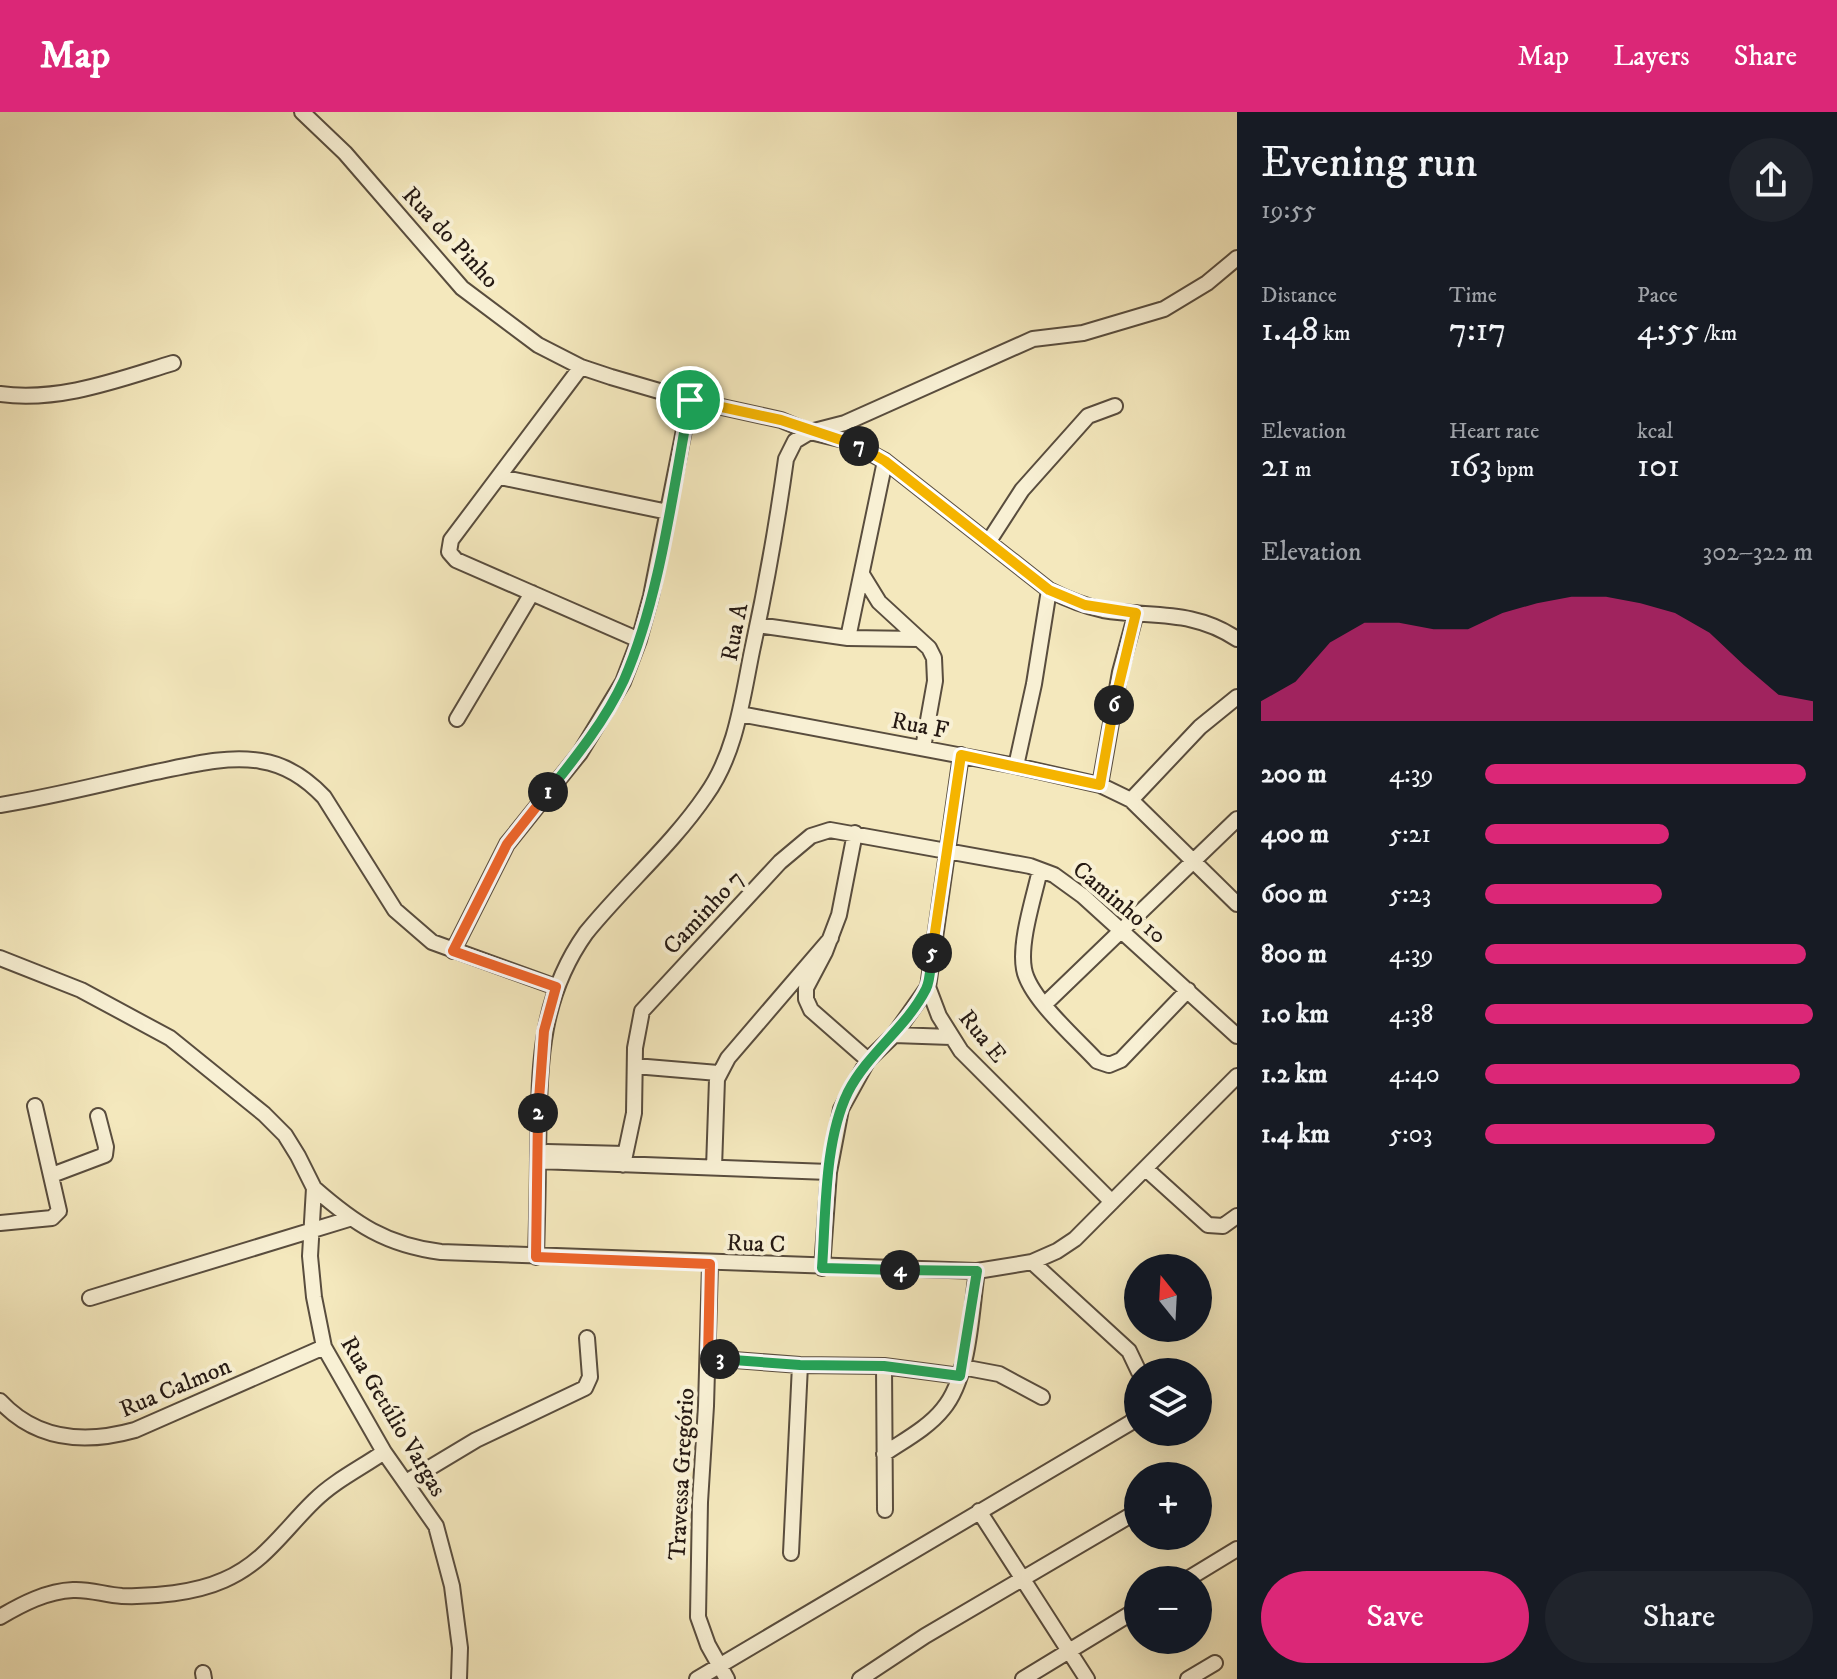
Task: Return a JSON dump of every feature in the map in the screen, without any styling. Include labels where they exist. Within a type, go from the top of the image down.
[{"type":"street","name":"Rua do Pinho","points":[[302,112],[345,153],[462,288],[554,355],[581,367],[690,400],[781,420],[810,432],[848,441],[885,461],[1049,590],[1085,605],[1197,620],[1237,639]]},
{"type":"street","points":[[810,432],[845,423],[1033,339],[1070,336],[1152,314],[1207,283],[1237,258]]},
{"type":"street","points":[[0,394],[55,395],[173,363]]},
{"type":"street","points":[[581,367],[451,540],[449,552],[456,560],[639,640]]},
{"type":"street","points":[[453,951],[507,844],[580,753],[623,682],[639,640],[690,400]]},
{"type":"street","points":[[989,541],[1022,490],[1088,416],[1115,406]]},
{"type":"street","name":"Rua A","points":[[536,1257],[541,1055],[549,1007],[572,952],[706,795],[728,754],[740,714],[758,625],[776,533],[786,459],[795,441],[810,432]]},
{"type":"street","points":[[848,638],[885,461]]},
{"type":"street","points":[[500,477],[668,512]]},
{"type":"street","points":[[863,576],[879,602],[920,639],[934,658],[923,748]]},
{"type":"street","points":[[1016,766],[1034,684],[1049,590]]},
{"type":"street","points":[[457,719],[532,593]]},
{"type":"street","points":[[1100,785],[1120,672],[1136,613]]},
{"type":"street","points":[[758,625],[848,638],[920,639]]},
{"type":"street","points":[[1131,800],[1200,727],[1237,697]]},
{"type":"street","name":"Rua F","points":[[740,714],[961,755],[1100,785],[1131,800],[1237,904]]},
{"type":"street","points":[[822,1268],[829,1172],[841,1109],[868,1060],[894,1035],[928,987],[961,755]]},
{"type":"street","points":[[0,805],[43,799],[207,761],[260,761],[288,769],[310,782],[324,797],[395,910],[432,942],[556,987]]},
{"type":"street","points":[[1045,1004],[1237,819]]},
{"type":"street","name":"Caminho 7","points":[[624,1160],[634,1113],[635,1066],[642,1011],[717,927],[803,841],[830,830],[949,851]]},
{"type":"street","points":[[855,833],[844,896],[831,938],[808,982],[806,999],[811,1010],[868,1060]]},
{"type":"street","name":"Caminho 10","points":[[949,851],[1040,870],[1069,884],[1237,1036]]},
{"type":"street","points":[[1040,870],[1027,934],[1024,971],[1027,982],[1097,1061],[1109,1065],[1121,1060],[1188,990]]},
{"type":"street","points":[[714,1168],[718,1073],[831,938]]},
{"type":"street","points":[[0,958],[81,990],[170,1038],[274,1124],[298,1156],[314,1188]]},
{"type":"street","name":"Rua E","points":[[928,987],[951,1037],[973,1063],[1112,1202]]},
{"type":"street","points":[[894,1035],[951,1037]]},
{"type":"street","points":[[635,1066],[718,1073]]},
{"type":"street","name":"Rua C","points":[[314,1188],[349,1219],[380,1236],[418,1249],[710,1264],[977,1271],[1032,1262],[1075,1239],[1237,1076]]},
{"type":"street","points":[[0,1223],[57,1215],[59,1204],[35,1106]]},
{"type":"street","points":[[52,1175],[105,1155],[98,1116]]},
{"type":"street","points":[[538,1157],[829,1172]]},
{"type":"street","points":[[1146,1169],[1202,1221],[1216,1227],[1233,1220]]},
{"type":"street","name":"Rua Getúlio Vargas","points":[[314,1188],[310,1230],[314,1297],[324,1347],[384,1452],[436,1526],[452,1586],[460,1648],[459,1679]]},
{"type":"street","points":[[90,1298],[349,1219]]},
{"type":"street","points":[[1032,1262],[1129,1351],[1132,1358]]},
{"type":"street","name":"Travessa Gregório","points":[[710,1264],[698,1617],[701,1630],[723,1673]]},
{"type":"street","points":[[884,1454],[938,1415],[950,1400],[961,1371],[977,1271]]},
{"type":"street","points":[[406,1482],[476,1440],[585,1388],[590,1377],[587,1338]]},
{"type":"street","name":"Rua Calmon","points":[[0,1401],[12,1414],[34,1428],[82,1439],[105,1438],[135,1430],[324,1347]]},
{"type":"street","points":[[708,1358],[999,1374],[1042,1397]]},
{"type":"street","points":[[791,1553],[800,1365]]},
{"type":"street","points":[[884,1366],[885,1510]]},
{"type":"street","points":[[697,1679],[723,1673],[979,1511],[1124,1426]]},
{"type":"street","points":[[0,1617],[59,1591],[92,1590],[141,1596],[222,1582],[260,1560],[332,1485],[384,1452]]},
{"type":"street","points":[[979,1511],[1087,1679]]},
{"type":"street","points":[[860,1679],[925,1636],[1124,1519]]},
{"type":"street","points":[[1209,1566],[1237,1549]]},
{"type":"street","points":[[1023,1679],[1124,1617]]},
{"type":"street","points":[[1188,1679],[1215,1663]]},
{"type":"route","points":[[690,400],[781,420],[865,449],[885,461],[1049,590],[1085,605],[1136,613],[1120,672],[1100,785],[961,755],[928,987],[894,1035],[868,1060],[855,1079],[841,1109],[835,1135],[822,1268],[977,1271],[960,1376],[884,1366],[800,1365],[708,1358],[710,1264],[536,1257],[541,1055],[549,1007],[556,987],[453,951],[507,844],[580,753],[623,682],[651,596],[690,400]]}]
